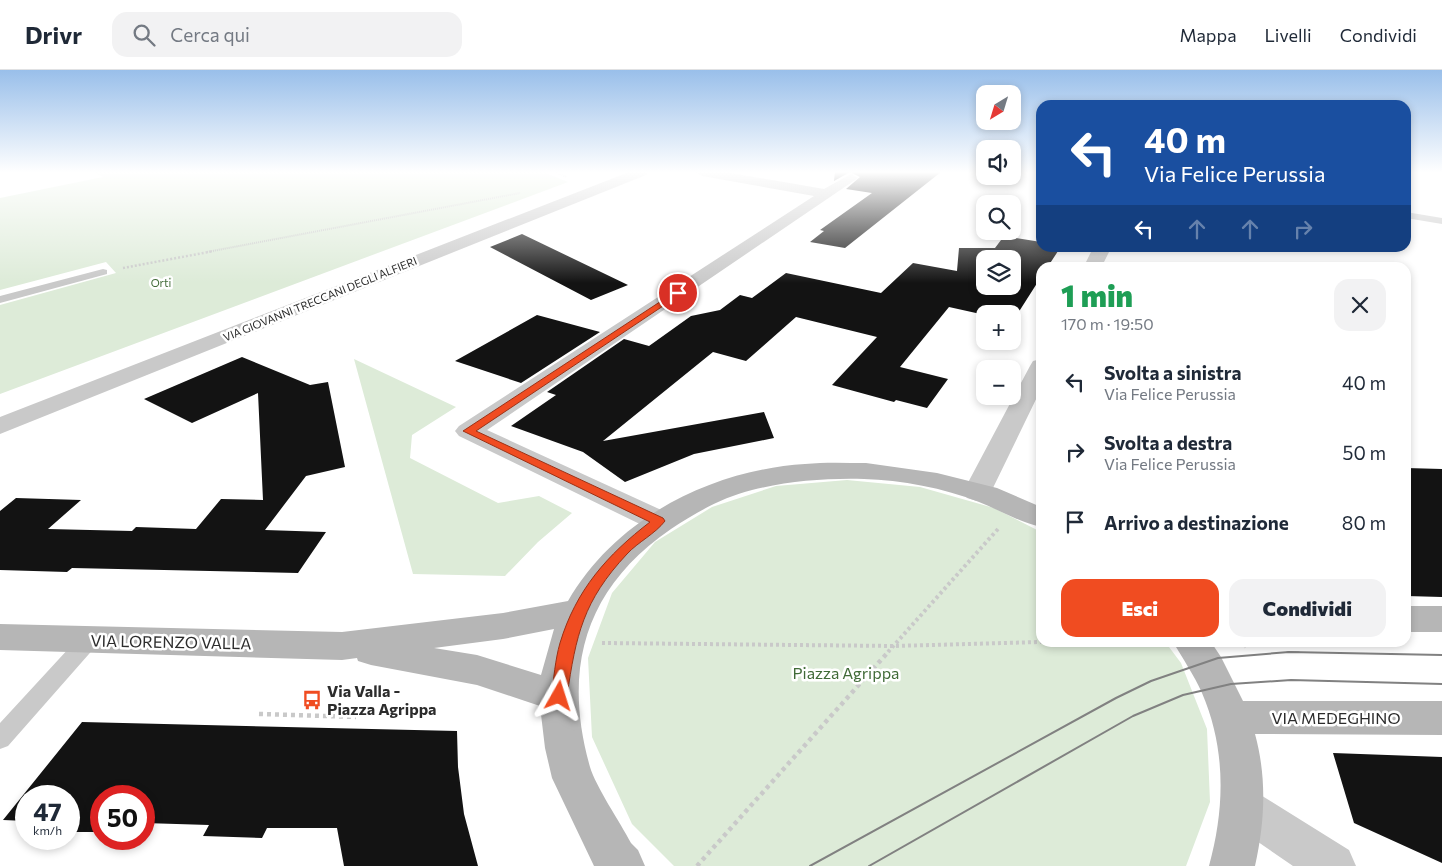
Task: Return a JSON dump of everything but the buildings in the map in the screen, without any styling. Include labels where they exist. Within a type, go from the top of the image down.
[{"type":"main road","points":[[618,864],[572,775],[559,696],[567,645],[579,610],[605,569],[624,548],[659,521],[690,504],[734,486],[771,477],[820,471],[880,472],[911,476],[977,492],[1036,516]]},
{"type":"main road","name":"VIA LORENZO VALLA","points":[[0,637],[342,646],[503,626],[579,610]]},
{"type":"main road","points":[[1411,619],[1442,619]]},
{"type":"main road","name":"VIA LORENZO VALLA","points":[[342,646],[477,670],[559,696]]},
{"type":"main road","points":[[1194,647],[1210,672],[1230,717],[1239,746],[1244,777],[1244,808],[1240,841],[1232,866]]},
{"type":"main road","name":"VIA MEDEGHINO","points":[[1230,717],[1442,718]]},
{"type":"street","name":"VIA GIOVANNI TRECCANI DEGLI ALFIERI","points":[[0,426],[547,209]]},
{"type":"street","points":[[659,521],[468,431],[804,209]]},
{"type":"street","points":[[977,492],[1036,376]]},
{"type":"street","points":[[1244,808],[1333,866]]},
{"type":"lane","points":[[1411,216],[1442,221]]},
{"type":"lane","points":[[0,300],[103,272]]},
{"type":"lane","points":[[0,739],[89,640]]},
{"type":"path","points":[[103,272],[434,209]]},
{"type":"path","points":[[698,866],[1003,524]]},
{"type":"path","points":[[594,643],[894,646],[1036,642]]},
{"type":"path","points":[[259,714],[356,717]]},
{"type":"green space","name":"Orti","points":[[0,209],[495,209],[0,394],[0,305],[116,273],[106,262],[0,290]]},
{"type":"green space","points":[[354,359],[456,407],[412,435],[410,458],[498,503],[539,496],[572,513],[538,542],[505,576],[413,574]]},
{"type":"green space","name":"Piazza Agrippa","points":[[847,480],[920,487],[994,508],[1036,529],[1036,647],[1169,647],[1181,663],[1207,729],[1210,802],[1186,866],[674,866],[632,824],[592,737],[588,658],[612,593],[655,542],[712,507],[776,486]]},
{"type":"tram line","points":[[810,866],[1116,698],[1151,681],[1218,658],[1289,652]]},
{"type":"tram line","points":[[1289,652],[1299,652]]},
{"type":"tram line","points":[[1289,652],[1442,655]]},
{"type":"tram line","points":[[869,866],[1133,716],[1183,695],[1231,684],[1291,680],[1442,684]]},
{"type":"place","name":"Via Valla - Piazza Agrippa","points":[[312,700]]},
{"type":"route","points":[[559,696],[567,645],[579,610],[605,569],[624,548],[659,521],[468,431],[678,293]]}]
